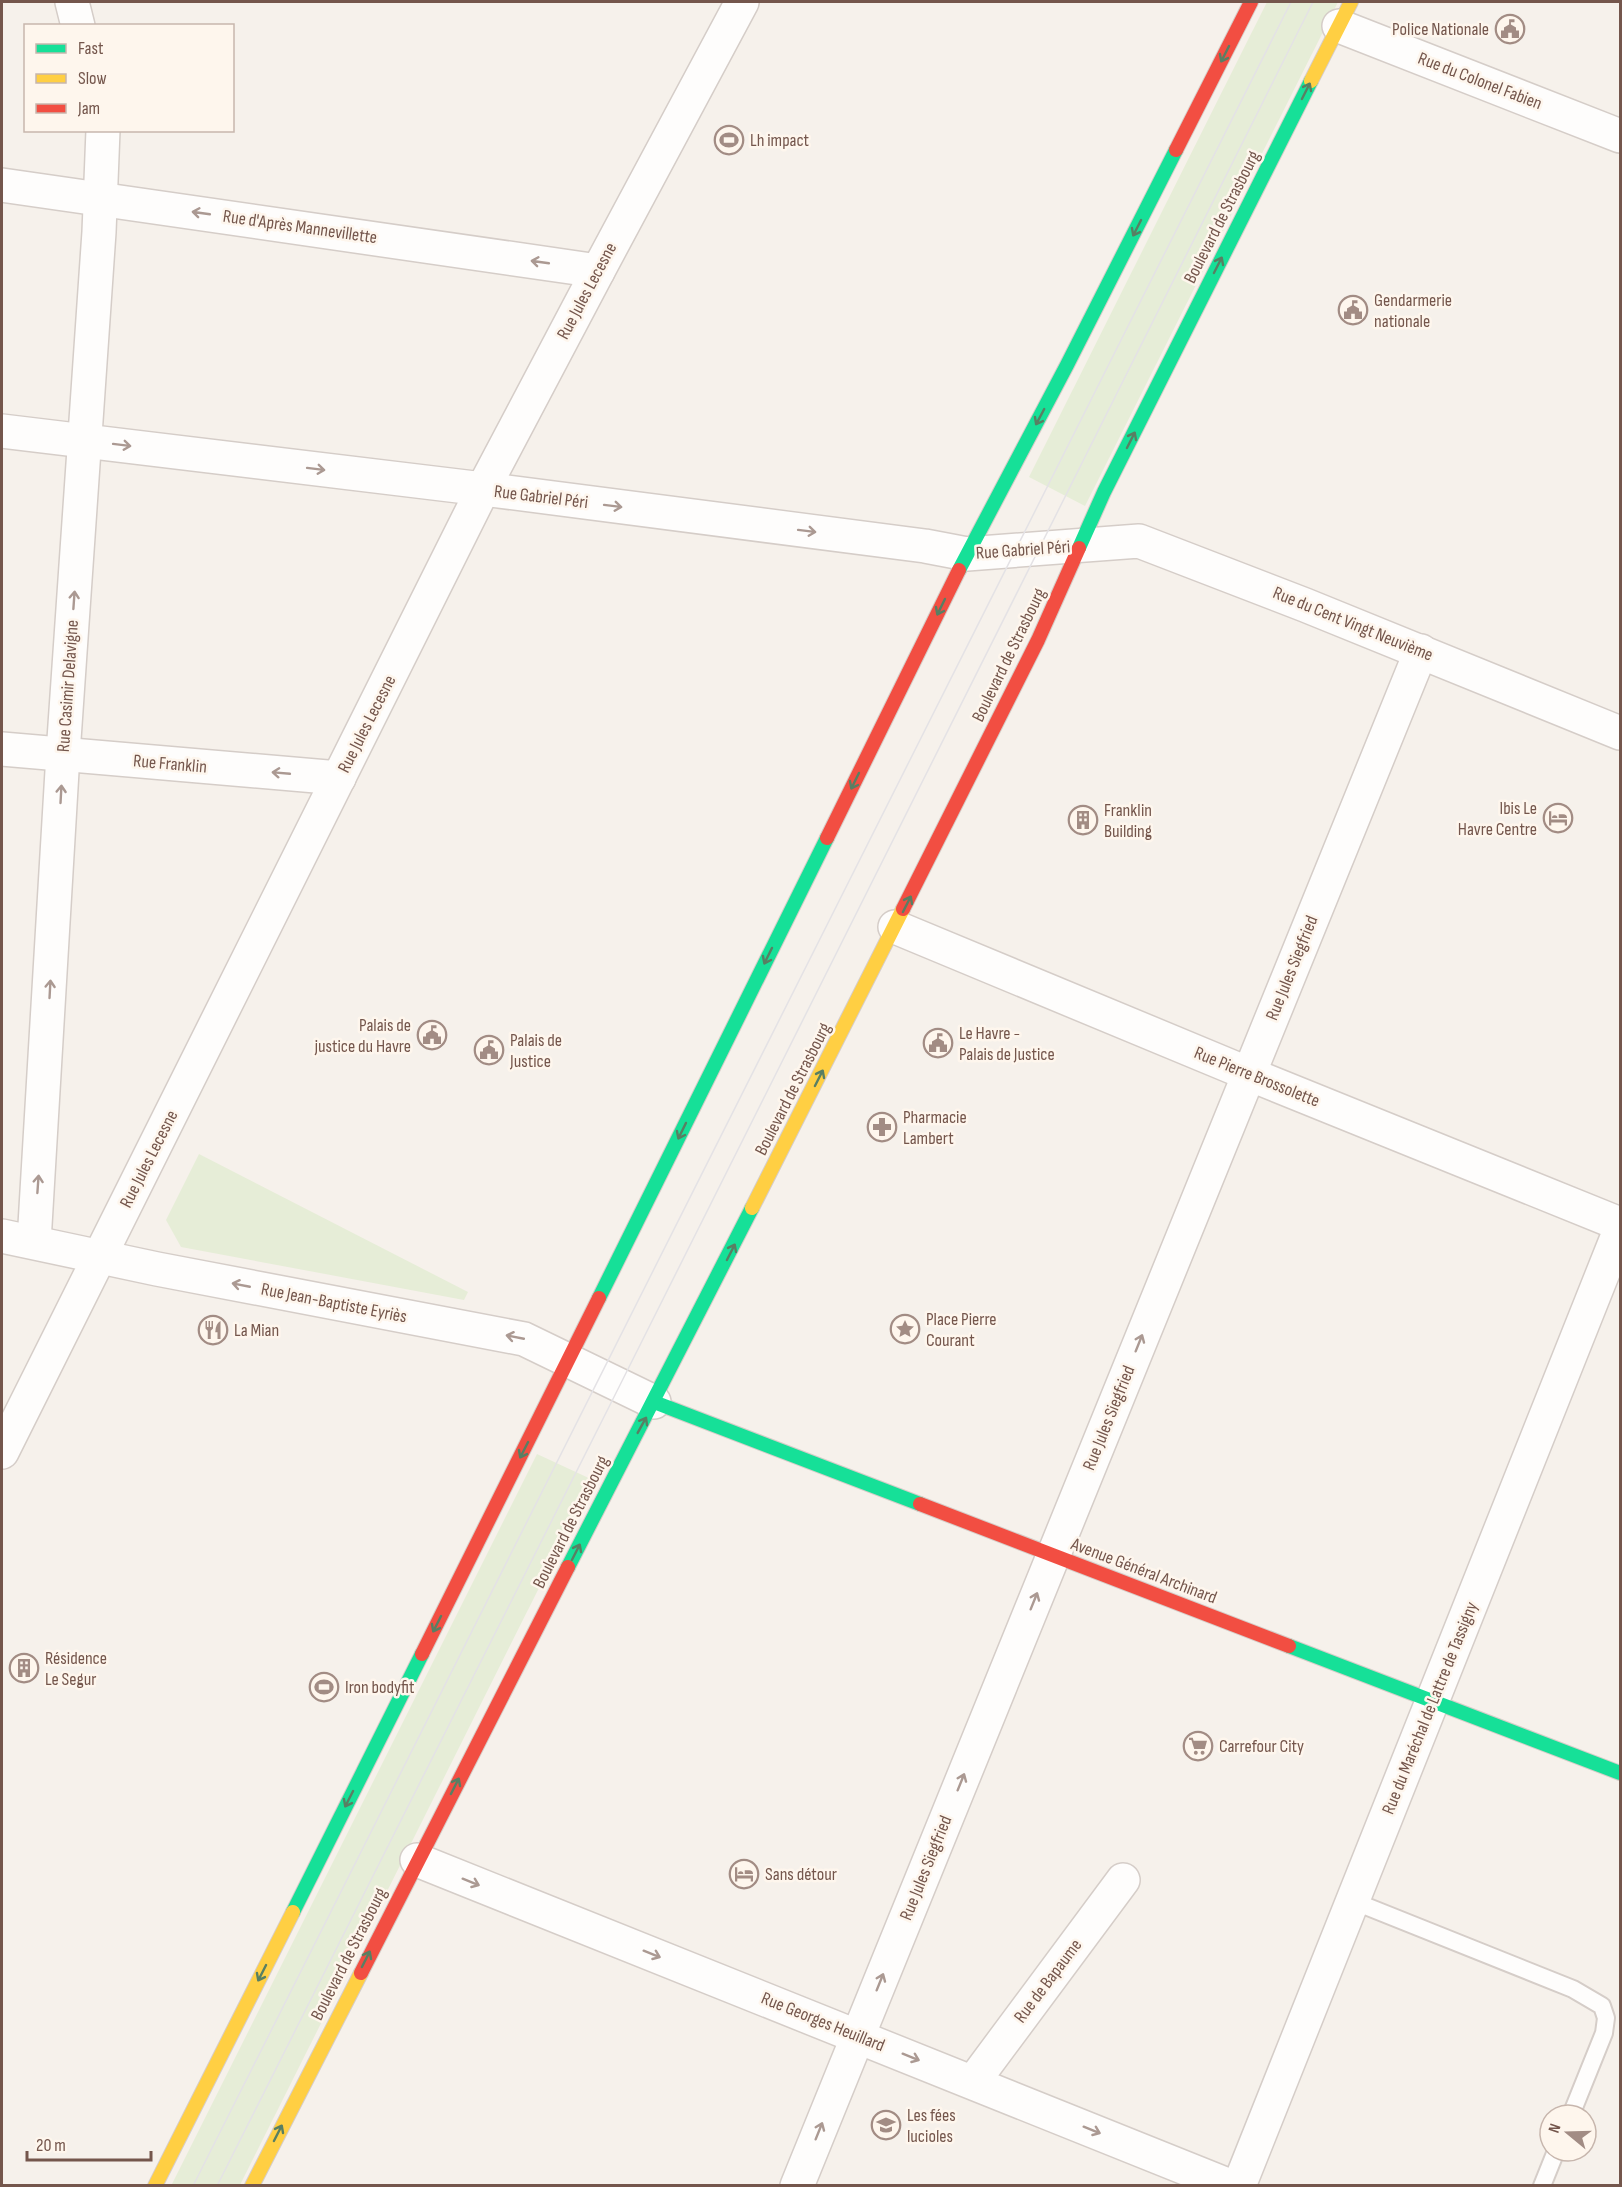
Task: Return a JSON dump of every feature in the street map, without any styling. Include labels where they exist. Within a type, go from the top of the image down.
[{"type":"street","points":[[72,2],[78,24]]},
{"type":"street","name":"Rue Jules Lecesne","points":[[4,1441],[100,1257],[483,489],[742,2]]},
{"type":"street","points":[[155,2186],[967,554],[1067,365],[1251,2]]},
{"type":"street","name":"Rue du Colonel Fabien","points":[[1345,14],[1620,136]]},
{"type":"street","name":"Boulevard de Strasbourg","points":[[252,2186],[895,927],[1033,649],[1110,481],[1345,14]]},
{"type":"street","name":"Rue Casimir Delavigne","points":[[34,1242],[104,132]]},
{"type":"street","name":"Rue d'Après Mannevillette","points":[[2,185],[598,270]]},
{"type":"street","name":"Rue Gabriel Péri","points":[[2,431],[483,489],[925,546],[967,554],[1080,547]]},
{"type":"street","name":"Rue du Cent Vingt Neuvième","points":[[1080,547],[1138,541],[1421,651],[1620,733]]},
{"type":"street","name":"Rue Jules Siegfried","points":[[796,2186],[1421,651]]},
{"type":"street","name":"Rue Franklin","points":[[2,749],[339,778]]},
{"type":"street","name":"Rue Pierre Brossolette","points":[[895,927],[1620,1224]]},
{"type":"street","name":"Rue du Maréchal de Lattre de Tassigny","points":[[1239,2186],[1620,1230]]},
{"type":"street","name":"Rue Jean-Baptiste Eyriès","points":[[2,1236],[524,1339],[654,1402]]},
{"type":"street","name":"Avenue Général Archinard","points":[[654,1402],[1620,1773]]},
{"type":"street","name":"Rue Georges Heuillard","points":[[417,1860],[1230,2186]]},
{"type":"street","name":"Rue de Bapaume","points":[[973,2082],[1123,1880]]},
{"type":"lane","points":[[1353,1901],[1573,1989],[1602,2006],[1606,2018],[1604,2033],[1576,2103]]},
{"type":"lane","points":[[1542,2186],[1551,2163]]},
{"type":"green space","points":[[1267,2],[1338,2],[1085,506],[1029,477]]},
{"type":"green space","points":[[199,1154],[468,1292],[464,1300],[181,1247],[166,1220]]},
{"type":"green space","points":[[537,1454],[593,1480],[240,2185],[171,2186]]},
{"type":"tram line","points":[[193,2186],[1291,2]]},
{"type":"tram line","points":[[217,2186],[1313,2]]},
{"type":"traffic: fast","points":[[1079,548],[1104,492],[1311,81]]},
{"type":"traffic: fast","points":[[959,570],[1067,365],[1176,150]]},
{"type":"traffic: fast","points":[[599,1298],[827,838]]},
{"type":"traffic: fast","points":[[568,1567],[752,1208]]},
{"type":"traffic: fast","points":[[654,1402],[920,1504]]},
{"type":"traffic: fast","points":[[1289,1646],[1620,1773]]},
{"type":"traffic: fast","points":[[293,1912],[422,1654]]},
{"type":"traffic: slow","points":[[1311,81],[1351,2]]},
{"type":"traffic: slow","points":[[752,1208],[903,909]]},
{"type":"traffic: slow","points":[[155,2186],[293,1912]]},
{"type":"traffic: slow","points":[[252,2186],[361,1973]]},
{"type":"traffic: jam","points":[[1176,150],[1251,2]]},
{"type":"traffic: jam","points":[[903,909],[1038,640],[1079,548]]},
{"type":"traffic: jam","points":[[827,838],[959,570]]},
{"type":"traffic: jam","points":[[422,1654],[599,1298]]},
{"type":"traffic: jam","points":[[920,1504],[1289,1646]]},
{"type":"traffic: jam","points":[[361,1973],[568,1567]]},
{"type":"place","name":"Police Nationale","points":[[1510,29]]},
{"type":"place","name":"Lh impact","points":[[729,140]]},
{"type":"place","name":"Gendarmerie nationale","points":[[1353,310]]},
{"type":"place","name":"Ibis Le Havre Centre","points":[[1558,818]]},
{"type":"place","name":"Franklin Building","points":[[1083,820]]},
{"type":"place","name":"Palais de justice du Havre","points":[[432,1035]]},
{"type":"place","name":"Le Havre - Palais de Justice","points":[[938,1043]]},
{"type":"place","name":"Palais de Justice","points":[[489,1050]]},
{"type":"place","name":"Pharmacie Lambert","points":[[882,1127]]},
{"type":"place","name":"Place Pierre Courant","points":[[905,1329]]},
{"type":"place","name":"La Mian","points":[[213,1330]]},
{"type":"place","name":"Résidence Le Segur","points":[[24,1668]]},
{"type":"place","name":"Iron bodyfit","points":[[324,1687]]},
{"type":"place","name":"Carrefour City","points":[[1198,1746]]},
{"type":"place","name":"Sans détour","points":[[744,1874]]},
{"type":"place","name":"Les fées lucioles","points":[[886,2125]]}]
